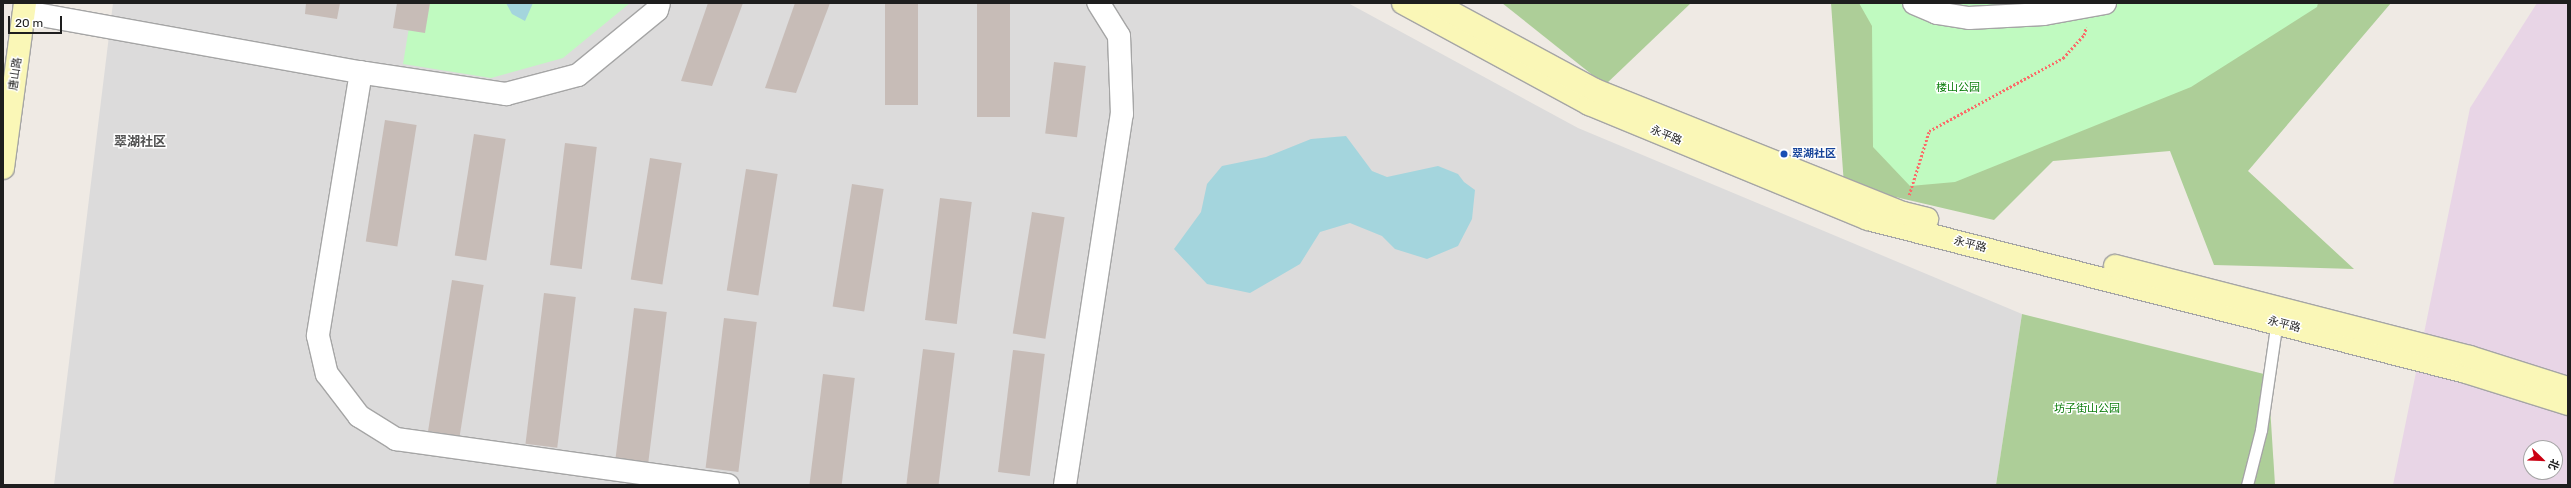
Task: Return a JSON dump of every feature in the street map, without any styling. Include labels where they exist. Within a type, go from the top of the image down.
[{"type":"main road","name":"永平路","points":[[1403,3],[1589,104],[1868,219],[2278,316],[2470,357],[2568,388]]},
{"type":"main road","name":"永平路","points":[[1434,3],[1595,90],[1903,213],[2278,316],[2568,404]]},
{"type":"main road","name":"唐山路","points":[[3,168],[25,8]]},
{"type":"street","points":[[25,8],[361,72],[506,94],[578,75],[657,10],[659,3]]},
{"type":"street","points":[[1065,485],[1122,114],[1119,36],[1098,3]]},
{"type":"street","points":[[1914,3],[1937,13],[1969,18],[2044,14],[2098,4]]},
{"type":"street","points":[[361,72],[318,336],[327,374],[359,416],[396,439],[728,485]]},
{"type":"lane","points":[[2248,485],[2261,430],[2278,316]]},
{"type":"path","points":[[1903,213],[1929,131],[2063,58],[2084,35],[2098,4]]},
{"type":"shaded area","name":"翠湖社区","points":[[113,3],[1348,3],[1578,128],[2022,314],[1996,485],[54,485]]},
{"type":"shaded area","points":[[2537,3],[2568,3],[2568,485],[2393,485],[2470,108]]},
{"type":"green space","points":[[413,3],[630,3],[563,58],[491,78],[403,64]]},
{"type":"green space","points":[[1502,3],[1691,3],[1605,85]]},
{"type":"green space","points":[[1831,3],[2391,3],[2248,171],[2354,269],[2214,265],[2170,151],[2053,161],[1994,220],[1844,185]]},
{"type":"green space","name":"楼山公园","points":[[1859,3],[2318,3],[2317,7],[2191,87],[1955,182],[1910,186],[1873,147],[1872,26]]},
{"type":"green space","name":"坊子街山公园","points":[[2022,314],[2268,375],[2275,485],[1996,485]]},
{"type":"water","points":[[506,3],[533,3],[525,21],[512,14]]},
{"type":"water","points":[[1346,136],[1372,171],[1387,177],[1438,166],[1458,174],[1464,182],[1475,190],[1472,219],[1458,246],[1427,259],[1395,249],[1382,236],[1350,223],[1320,232],[1300,264],[1250,293],[1207,284],[1174,249],[1201,212],[1207,184],[1222,166],[1266,157],[1311,139]]},
{"type":"building","points":[[306,3],[340,3],[337,19],[305,14]]},
{"type":"building","points":[[397,3],[430,3],[425,33],[393,28]]},
{"type":"building","points":[[708,3],[743,3],[712,86],[681,81]]},
{"type":"building","points":[[795,3],[830,3],[796,93],[765,88]]},
{"type":"building","points":[[885,3],[918,3],[918,105],[885,105]]},
{"type":"building","points":[[977,3],[1010,3],[1010,117],[977,117]]},
{"type":"building","points":[[1054,62],[1086,66],[1077,137],[1045,133]]},
{"type":"building","points":[[385,120],[417,125],[397,246],[366,241]]},
{"type":"building","points":[[474,134],[506,139],[486,260],[455,255]]},
{"type":"building","points":[[565,143],[597,147],[582,269],[550,265]]},
{"type":"building","points":[[650,158],[682,163],[662,284],[631,279]]},
{"type":"building","points":[[746,169],[778,174],[758,295],[727,290]]},
{"type":"building","points":[[852,184],[884,189],[864,311],[833,306]]},
{"type":"building","points":[[940,198],[972,202],[957,324],[925,320]]},
{"type":"building","points":[[1032,212],[1065,217],[1045,339],[1013,333]]},
{"type":"building","points":[[452,280],[484,285],[460,436],[428,431]]},
{"type":"building","points":[[544,293],[576,297],[557,448],[525,444]]},
{"type":"building","points":[[634,308],[667,312],[648,462],[616,458]]},
{"type":"building","points":[[724,318],[757,322],[738,472],[706,468]]},
{"type":"building","points":[[923,349],[955,353],[939,485],[906,485]]},
{"type":"building","points":[[1013,350],[1045,354],[1030,476],[998,472]]},
{"type":"building","points":[[823,374],[855,378],[842,485],[809,485]]},
{"type":"place","name":"翠湖社区","points":[[1784,154]]},
{"type":"district","name":"翠湖社区","points":[[140,142]]}]
